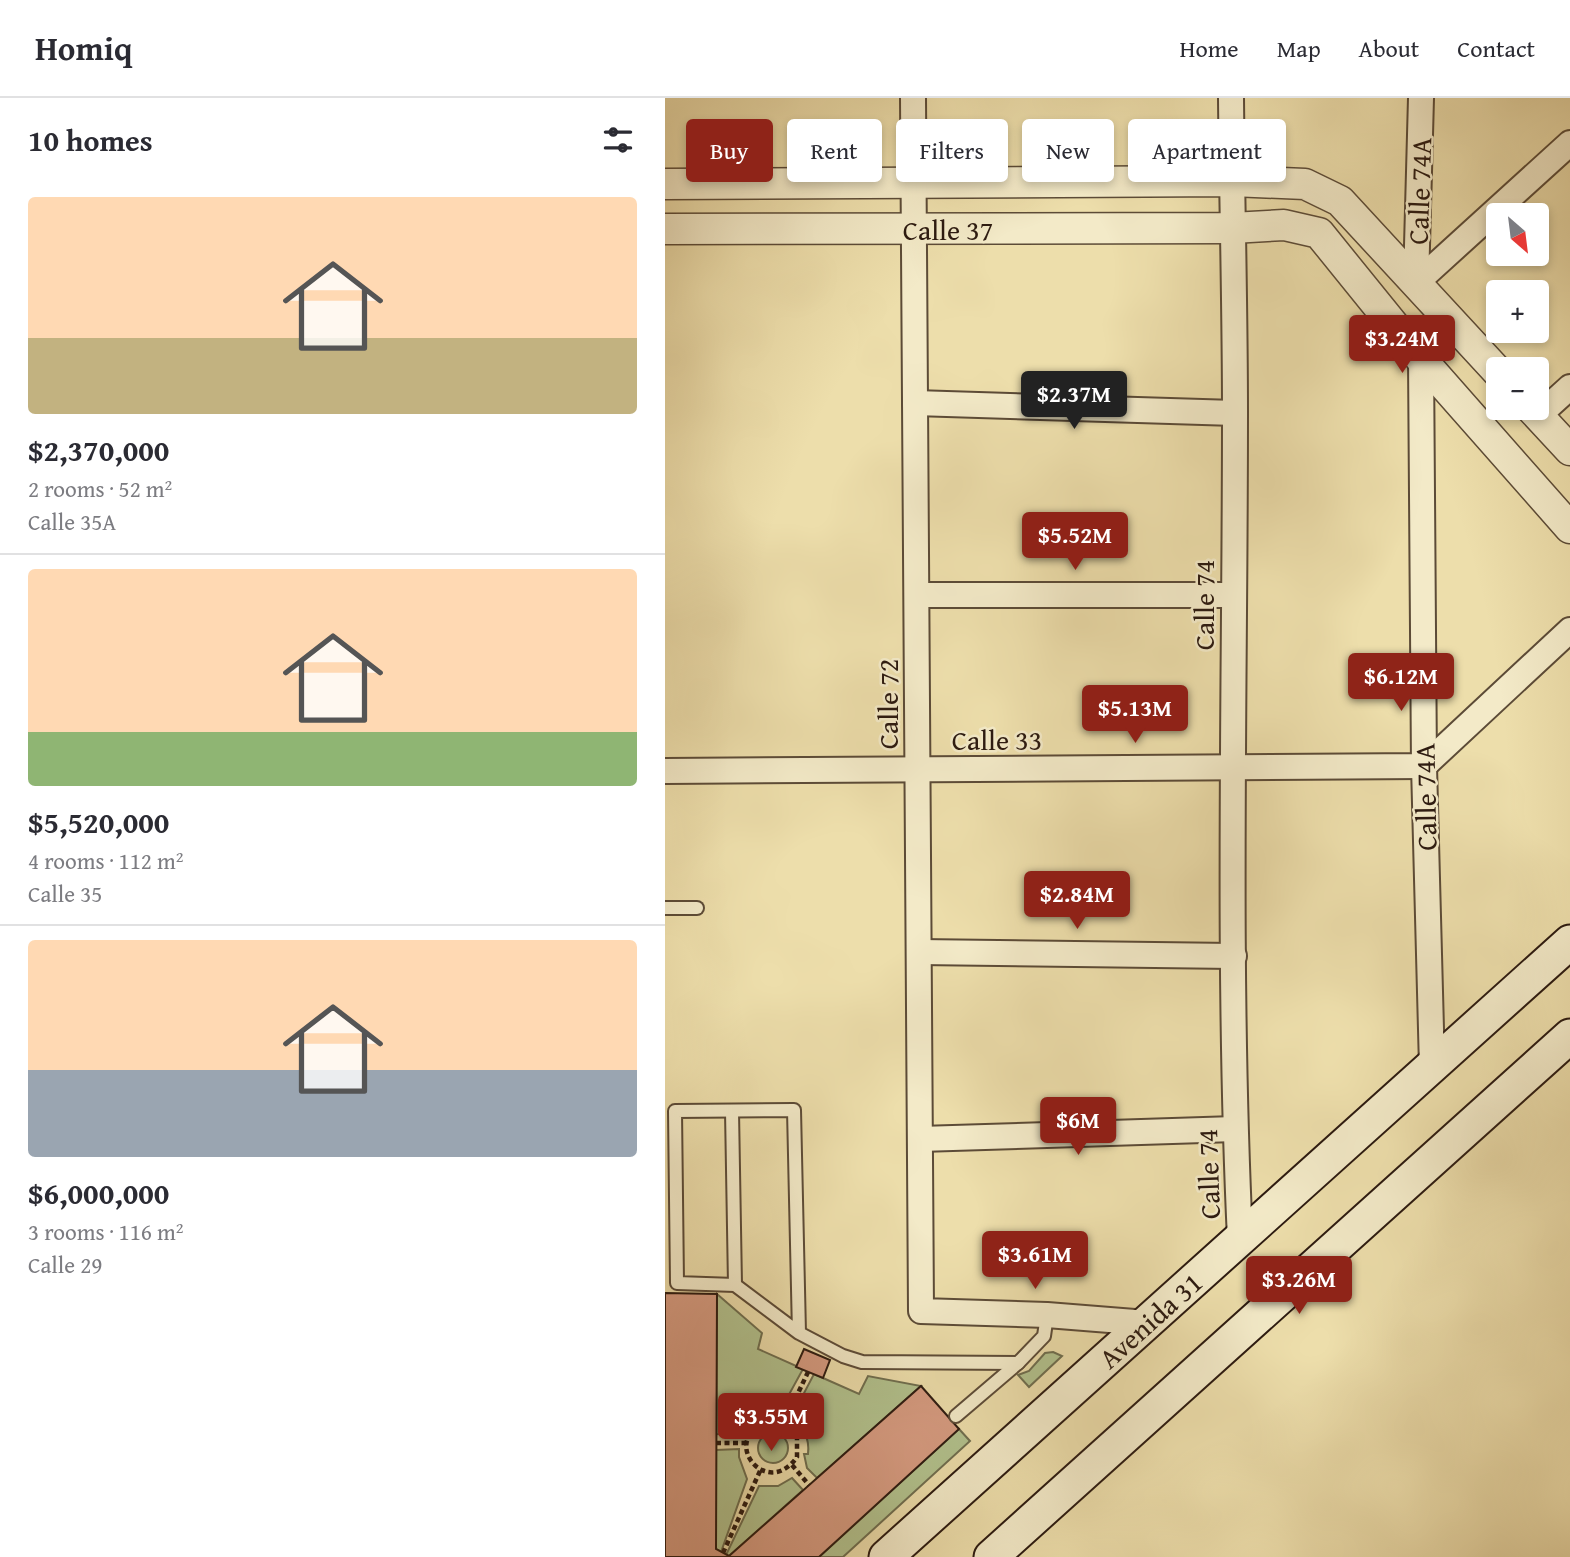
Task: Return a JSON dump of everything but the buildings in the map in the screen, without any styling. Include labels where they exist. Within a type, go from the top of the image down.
[{"type":"main road","name":"Avenida 31","points":[[886,1557],[1570,942]]},
{"type":"main road","points":[[991,1557],[1569,1038]]},
{"type":"street","name":"Calle 72","points":[[913,98],[921,1311],[1047,1315]]},
{"type":"street","name":"Calle 74","points":[[1231,98],[1231,119]]},
{"type":"street","name":"Calle 74A","points":[[1416,283],[1422,98]]},
{"type":"street","points":[[1416,283],[1570,143]]},
{"type":"street","name":"Calle 37","points":[[665,184],[1128,182]]},
{"type":"street","name":"Calle 74","points":[[1232,182],[1235,413],[1235,1129],[1240,1239]]},
{"type":"street","name":"Calle 74A","points":[[1256,182],[1305,184],[1340,201],[1486,359]]},
{"type":"street","points":[[1232,228],[1285,225],[1319,233],[1421,359],[1570,528]]},
{"type":"street","name":"Calle 37","points":[[665,229],[1232,228]]},
{"type":"street","name":"Calle 74A","points":[[1421,359],[1424,766],[1432,1066]]},
{"type":"street","points":[[1549,402],[1570,387]]},
{"type":"street","points":[[915,404],[1235,413]]},
{"type":"street","points":[[1542,420],[1570,450]]},
{"type":"street","points":[[916,595],[1233,595]]},
{"type":"street","points":[[1424,766],[1570,630]]},
{"type":"street","name":"Calle 33","points":[[665,771],[1424,766]]},
{"type":"street","points":[[919,952],[1234,956]]},
{"type":"street","points":[[920,1139],[1235,1129]]},
{"type":"street","points":[[1047,1315],[1147,1323]]},
{"type":"lane","points":[[665,908],[697,908]]},
{"type":"lane","points":[[799,1333],[794,1110],[675,1111],[671,1283],[735,1285],[799,1333],[843,1356],[862,1362],[1018,1363]]},
{"type":"lane","points":[[732,1111],[735,1285]]},
{"type":"lane","points":[[956,1416],[1018,1363],[1044,1336],[1047,1315]]},
{"type":"path","points":[[784,1423],[808,1371]]},
{"type":"path","points":[[772,1421],[784,1423],[794,1433],[799,1445],[797,1457],[792,1465],[772,1473],[760,1471],[749,1458],[746,1443],[750,1434],[759,1426],[772,1421]]},
{"type":"path","points":[[716,1443],[746,1443]]},
{"type":"path","points":[[792,1465],[809,1485]]},
{"type":"path","points":[[723,1553],[760,1471]]},
{"type":"green space","points":[[717,1294],[762,1333],[758,1349],[803,1369],[780,1411],[756,1419],[736,1435],[716,1434]]},
{"type":"green space","points":[[1053,1352],[1062,1356],[1029,1387],[1018,1375],[1029,1371],[1045,1353]]},
{"type":"green space","points":[[814,1374],[859,1394],[868,1376],[921,1386],[817,1478],[807,1468],[804,1454],[808,1454],[808,1443],[805,1433],[792,1416]]},
{"type":"green space","points":[[959,1429],[970,1441],[843,1557],[819,1557]]},
{"type":"green space","points":[[773,1433],[784,1437],[788,1448],[784,1459],[773,1463],[762,1459],[758,1448],[762,1437]]},
{"type":"green space","points":[[739,1449],[747,1479],[721,1552],[716,1549],[716,1450]]},
{"type":"green space","points":[[792,1478],[803,1490],[729,1556],[726,1555],[759,1486],[778,1486]]}]
